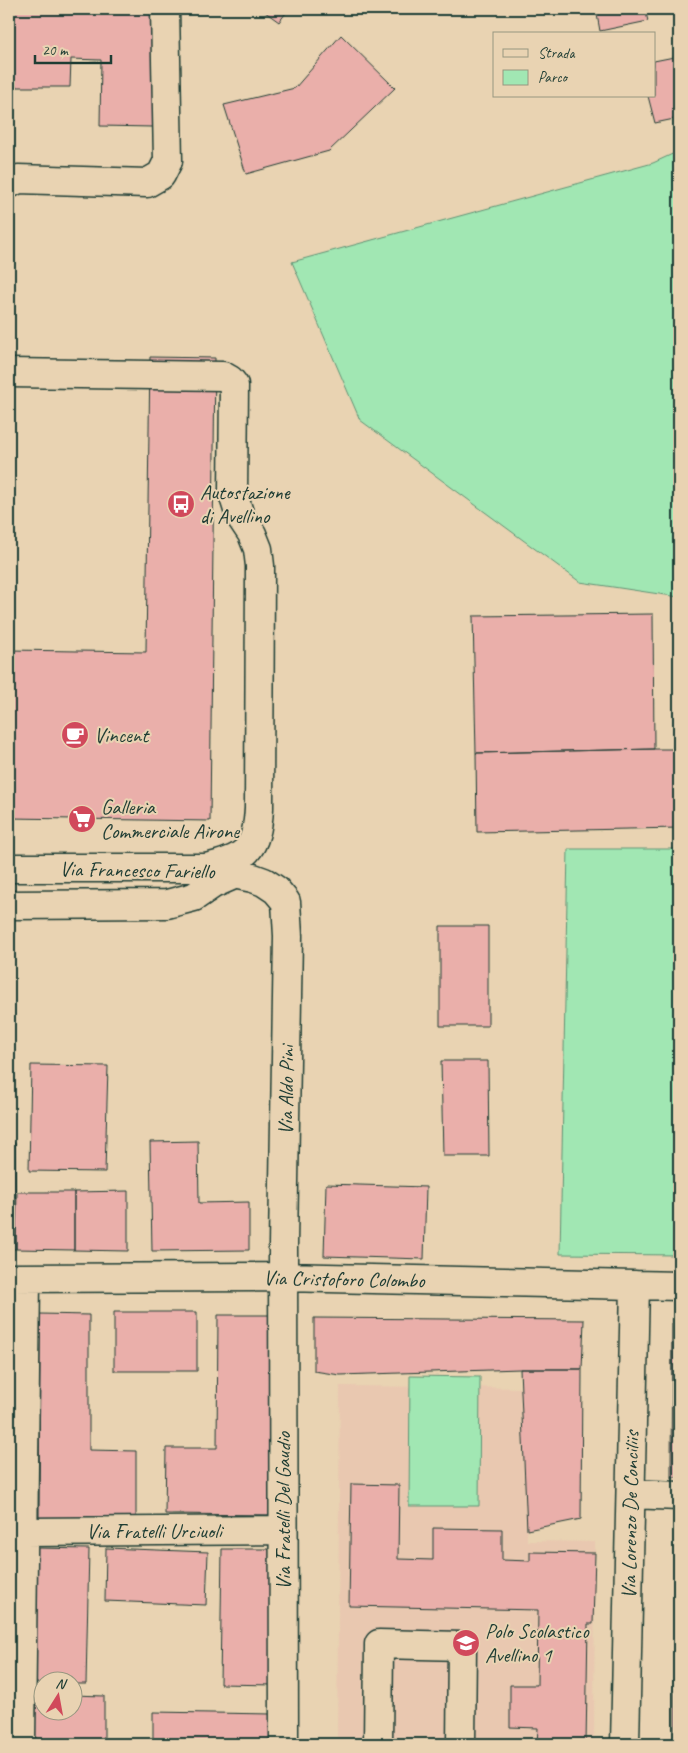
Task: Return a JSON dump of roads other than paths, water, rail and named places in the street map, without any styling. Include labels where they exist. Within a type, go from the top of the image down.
[{"type":"street","points":[[13,182],[147,183],[161,175],[168,161],[165,9]]},
{"type":"street","points":[[9,373],[223,376],[234,385],[233,494],[240,516],[252,534],[258,549],[260,566],[259,808],[254,840],[248,849],[230,862],[204,868]]},
{"type":"street","name":"Via Francesco Fariello","points":[[9,868],[204,868],[264,882],[276,890],[286,902]]},
{"type":"street","points":[[9,904],[167,904],[194,897],[214,884],[236,874]]},
{"type":"street","name":"Via Aldo Pini","points":[[283,1277],[288,936],[286,902]]},
{"type":"street","name":"Via Cristoforo Colombo","points":[[17,1278],[283,1277],[679,1286]]},
{"type":"street","name":"Via Fratelli Del Gaudio","points":[[283,1277],[284,1744]]},
{"type":"street","points":[[17,1278],[24,1532],[21,1744]]},
{"type":"street","name":"Via Lorenzo De Conciliis","points":[[625,1744],[636,1285]]},
{"type":"street","points":[[631,1494],[679,1496]]},
{"type":"street","name":"Via Fratelli Urciuoli","points":[[24,1532],[283,1530]]},
{"type":"street","points":[[378,1744],[379,1644],[462,1646],[460,1744]]},
{"type":"place","name":"Autostazione di Avellino","points":[[181,504]]},
{"type":"place","name":"Vincent","points":[[75,735]]},
{"type":"place","name":"Galleria Commerciale Airone","points":[[82,819]]},
{"type":"place","name":"Polo Scolastico Avellino 1","points":[[466,1643]]}]
